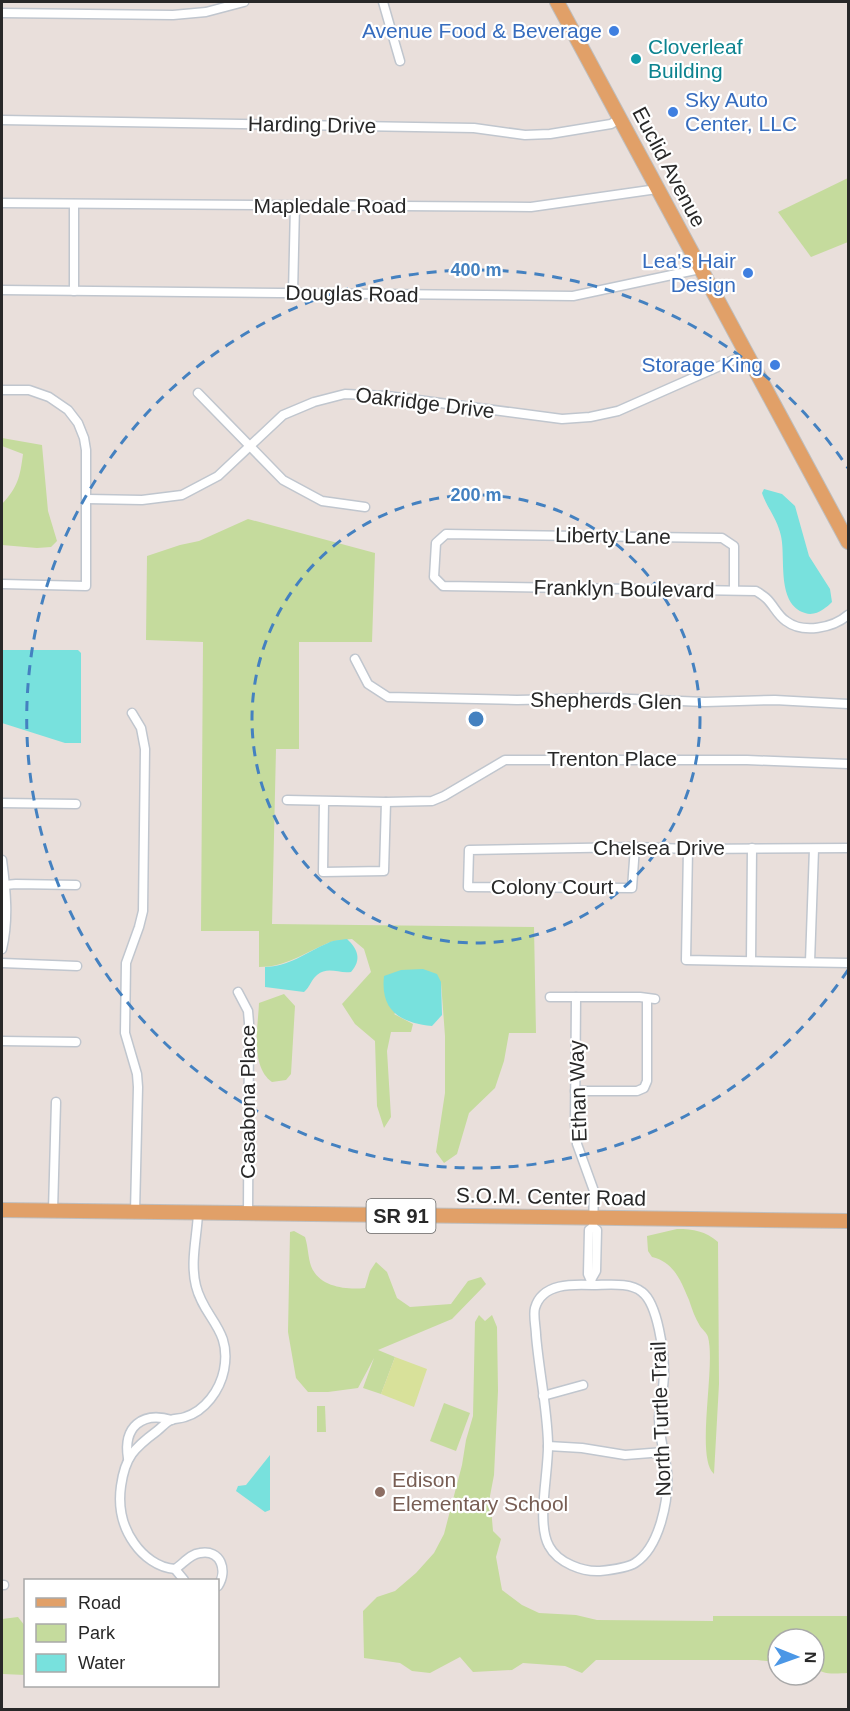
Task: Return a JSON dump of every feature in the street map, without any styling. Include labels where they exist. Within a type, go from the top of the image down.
[{"type":"main road","name":"Euclid Avenue","points":[[557,2],[849,542]]},
{"type":"main road","name":"S.O.M. Center Road","points":[[2,1210],[593,1222],[849,1221]]},
{"type":"street","points":[[2,13],[186,14],[206,12],[244,2]]},
{"type":"street","points":[[383,2],[400,61]]},
{"type":"street","name":"Harding Drive","points":[[2,120],[474,128],[525,135],[550,134],[611,124],[619,119]]},
{"type":"street","name":"Mapledale Road","points":[[2,203],[531,207],[657,189]]},
{"type":"street","points":[[74,291],[75,204]]},
{"type":"street","points":[[293,294],[295,206]]},
{"type":"street","name":"Douglas Road","points":[[2,290],[573,296],[700,269]]},
{"type":"street","name":"Oakridge Drive","points":[[87,499],[142,500],[182,495],[218,476],[283,415],[314,402],[345,394],[387,396],[561,419],[590,417],[628,407],[747,354]]},
{"type":"street","points":[[2,390],[29,390],[49,397],[68,410],[78,423],[84,438],[87,499],[86,586],[2,584]]},
{"type":"street","points":[[198,393],[283,480],[322,501],[365,507]]},
{"type":"street","name":"Franklyn Boulevard","points":[[446,534],[436,543],[434,577],[442,586],[756,591],[767,598],[784,620],[792,625],[813,628],[842,621],[849,615]]},
{"type":"street","name":"Liberty Lane","points":[[446,534],[722,538],[734,546],[734,590]]},
{"type":"street","name":"Shepherds Glen","points":[[355,659],[368,684],[386,697],[396,698],[517,700],[606,698],[705,702],[775,700],[849,704]]},
{"type":"street","points":[[132,713],[141,728],[145,749],[142,911],[139,927],[126,963],[125,1033],[137,1074],[138,1087],[135,1212]]},
{"type":"street","name":"Trenton Place","points":[[287,800],[432,801],[505,760],[712,760],[849,764]]},
{"type":"street","points":[[324,801],[323,872],[384,871],[386,802]]},
{"type":"street","points":[[2,803],[76,804]]},
{"type":"street","name":"Chelsea Drive","points":[[470,850],[635,847],[849,848]]},
{"type":"street","name":"Colony Court","points":[[470,850],[468,887],[632,888],[635,847]]},
{"type":"street","points":[[751,962],[752,848]]},
{"type":"street","points":[[688,849],[686,960],[849,963]]},
{"type":"street","points":[[810,962],[814,849]]},
{"type":"street","points":[[2,860],[6,885],[5,936],[2,950]]},
{"type":"street","points":[[6,885],[76,885]]},
{"type":"street","points":[[2,963],[77,966]]},
{"type":"street","name":"Casabona Place","points":[[238,992],[248,1011],[249,1023],[248,1214]]},
{"type":"street","points":[[550,997],[651,999],[647,1081],[644,1088],[637,1091],[575,1091]]},
{"type":"street","name":"Ethan Way","points":[[576,998],[575,1125],[577,1143],[594,1191],[593,1222]]},
{"type":"street","points":[[2,1041],[76,1042]]},
{"type":"street","points":[[53,1211],[56,1102]]},
{"type":"street","points":[[128,1458],[147,1438],[172,1420],[189,1416],[209,1401],[220,1383],[225,1362],[224,1345],[220,1328],[203,1304],[196,1285],[193,1264],[198,1213]]},
{"type":"street","points":[[593,1222],[597,1230],[597,1261],[593,1282]]},
{"type":"street","name":"North Turtle Trail","points":[[543,1396],[535,1309],[544,1295],[557,1287],[593,1282],[634,1287],[643,1293],[652,1306],[663,1354],[664,1373],[659,1420],[667,1474],[666,1500],[657,1536],[635,1563],[599,1571],[579,1568],[564,1561],[549,1547],[543,1526],[548,1446]]},
{"type":"street","points":[[583,1385],[543,1396],[548,1446],[582,1448],[625,1455],[664,1452]]},
{"type":"street","points":[[172,1420],[155,1416],[135,1425],[128,1440],[128,1458],[120,1498],[125,1528],[136,1545],[149,1559],[163,1567],[175,1569],[182,1579]]},
{"type":"street","points":[[175,1569],[195,1554],[209,1553],[222,1563],[223,1575],[219,1584]]},
{"type":"green space","points":[[848,178],[848,242],[811,257],[778,212]]},
{"type":"green space","points":[[2,438],[42,445],[48,511],[57,541],[51,547],[2,545],[2,504],[12,492],[17,481],[23,454],[2,446]]},
{"type":"green space","points":[[248,519],[375,553],[372,642],[299,642],[299,749],[276,749],[272,924],[534,927],[536,1033],[509,1033],[504,1061],[495,1088],[469,1113],[457,1154],[444,1163],[436,1152],[445,1093],[445,1036],[441,982],[394,1014],[413,1024],[411,1032],[391,1032],[387,1051],[391,1117],[384,1128],[377,1106],[375,1041],[355,1024],[342,1004],[371,972],[364,949],[352,939],[337,941],[278,965],[259,967],[259,931],[201,931],[203,642],[146,640],[147,556],[199,541]]},
{"type":"green space","points":[[284,994],[295,1006],[291,1074],[286,1080],[272,1082],[265,1075],[258,1056],[259,1003]]},
{"type":"green space","points":[[677,1229],[699,1231],[718,1242],[719,1384],[714,1474],[709,1465],[706,1450],[710,1368],[708,1337],[697,1320],[676,1273],[666,1263],[652,1257],[648,1251],[647,1236]]},
{"type":"green space","points":[[294,1231],[305,1237],[311,1266],[320,1279],[334,1286],[365,1288],[370,1271],[376,1262],[387,1272],[397,1298],[410,1307],[451,1304],[468,1281],[481,1277],[486,1284],[452,1319],[378,1350],[395,1357],[381,1394],[363,1388],[374,1358],[358,1388],[308,1392],[296,1378],[288,1332],[290,1232]]},
{"type":"green space","points":[[479,1315],[485,1321],[492,1315],[497,1327],[498,1391],[494,1475],[490,1496],[493,1531],[501,1539],[496,1557],[502,1590],[522,1605],[539,1613],[576,1615],[597,1620],[713,1621],[713,1616],[848,1616],[848,1673],[826,1673],[826,1627],[766,1627],[766,1661],[596,1660],[582,1673],[565,1666],[523,1663],[512,1670],[473,1672],[460,1657],[430,1673],[412,1671],[400,1663],[364,1658],[363,1611],[377,1597],[395,1591],[416,1573],[434,1553],[444,1534],[473,1416],[475,1322]]},
{"type":"green space","points":[[395,1357],[427,1369],[414,1407],[381,1394]]},
{"type":"green space","points":[[444,1403],[470,1413],[456,1451],[430,1441]]},
{"type":"green space","points":[[317,1406],[325,1406],[326,1432],[317,1432]]},
{"type":"green space","points":[[18,1617],[24,1625],[24,1675],[3,1674],[2,1619]]},
{"type":"water","points":[[764,489],[782,494],[795,506],[809,556],[830,589],[832,602],[817,613],[805,613],[796,608],[790,600],[784,579],[781,536],[762,493]]},
{"type":"water","points":[[2,650],[78,650],[81,653],[81,743],[65,743],[2,723]]},
{"type":"water","points":[[347,939],[357,955],[357,963],[351,972],[321,972],[304,992],[265,987],[265,967],[282,965],[330,942]]},
{"type":"water","points":[[423,969],[437,974],[441,982],[442,1015],[432,1026],[402,1018],[389,1006],[385,998],[384,976],[401,970]]},
{"type":"water","points":[[270,1455],[270,1510],[265,1512],[236,1491],[238,1486],[246,1485]]},
{"type":"place","name":"Avenue Food & Beverage","points":[[614,31]]},
{"type":"place","name":"Cloverleaf Building","points":[[636,59]]},
{"type":"place","name":"Sky Auto Center, LLC","points":[[673,112]]},
{"type":"place","name":"Lea's Hair Design","points":[[748,273]]},
{"type":"place","name":"Storage King","points":[[775,365]]},
{"type":"place","name":"Edison Elementary School","points":[[380,1492]]}]
